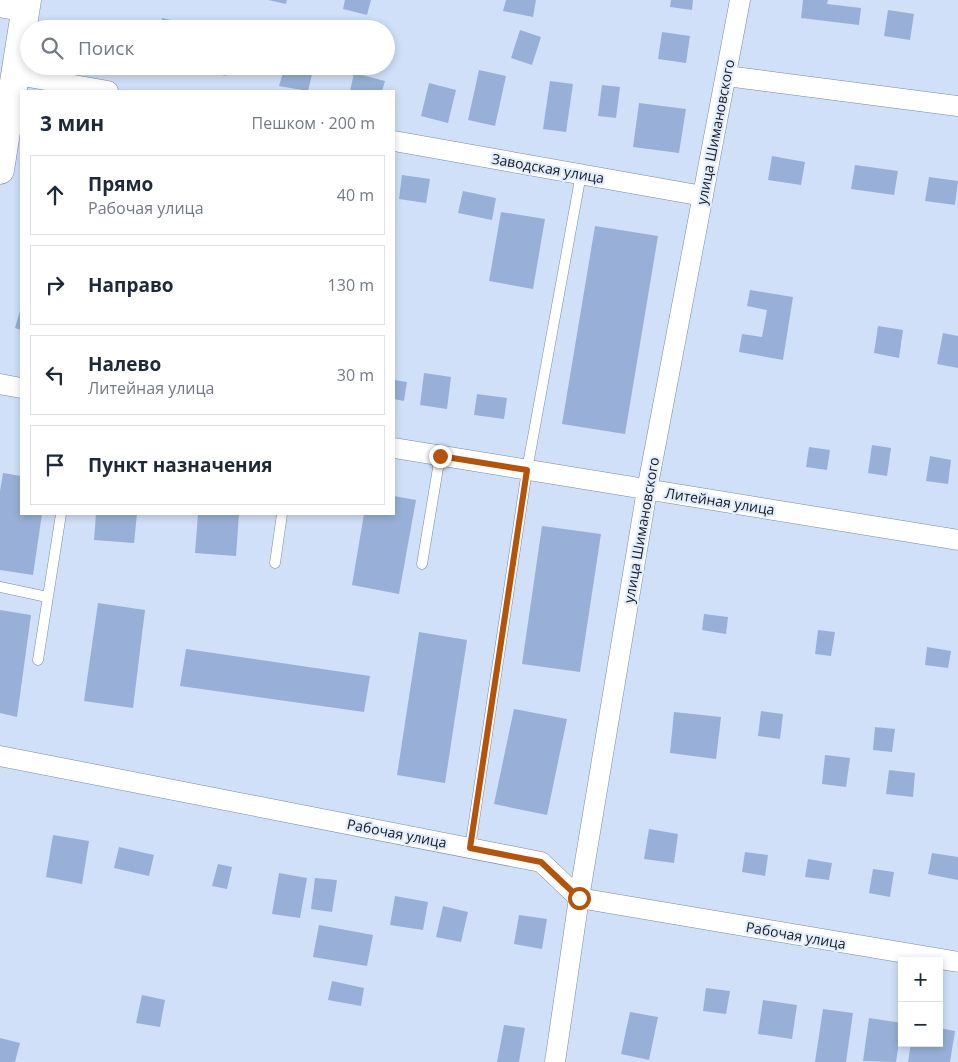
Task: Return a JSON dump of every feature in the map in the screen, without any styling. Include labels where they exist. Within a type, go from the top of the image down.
[{"type":"street","name":"улица Шимановского","points":[[555,1062],[579,898],[647,490],[740,0]]},
{"type":"street","points":[[0,170],[17,75],[18,6]]},
{"type":"street","points":[[17,75],[102,90]]},
{"type":"street","points":[[727,76],[958,106]]},
{"type":"street","name":"Заводская улица","points":[[395,141],[703,196]]},
{"type":"street","points":[[0,384],[20,388]]},
{"type":"street","name":"Литейная улица","points":[[395,448],[958,540]]},
{"type":"street","name":"Рабочая улица","points":[[0,756],[541,862],[579,898],[958,962]]},
{"type":"lane","points":[[470,848],[527,470],[582,174]]},
{"type":"lane","points":[[422,564],[440,456]]},
{"type":"lane","points":[[38,660],[61,515]]},
{"type":"lane","points":[[275,563],[282,515]]},
{"type":"lane","points":[[0,588],[47,597]]},
{"type":"building","points":[[268,0],[287,0],[286,4]]},
{"type":"building","points":[[345,0],[371,0],[367,15],[343,9]]},
{"type":"building","points":[[506,0],[536,0],[533,17],[503,11]]},
{"type":"building","points":[[671,0],[693,0],[692,10],[670,7]]},
{"type":"building","points":[[803,0],[828,0],[827,4],[861,8],[859,25],[801,18]]},
{"type":"building","points":[[888,10],[914,14],[910,40],[884,36]]},
{"type":"building","points":[[520,30],[541,37],[532,65],[511,58]]},
{"type":"building","points":[[662,32],[690,36],[686,63],[658,59]]},
{"type":"building","points":[[479,70],[506,76],[495,126],[468,120]]},
{"type":"building","points":[[282,75],[312,75],[308,90],[279,86]]},
{"type":"building","points":[[354,75],[362,75],[385,81],[382,90],[350,90]]},
{"type":"building","points":[[550,81],[573,84],[566,132],[543,129]]},
{"type":"building","points":[[429,83],[456,90],[448,123],[421,116]]},
{"type":"building","points":[[602,85],[620,87],[616,118],[598,116]]},
{"type":"building","points":[[639,103],[686,109],[679,153],[633,147]]},
{"type":"building","points":[[772,156],[805,162],[801,185],[768,180]]},
{"type":"building","points":[[855,165],[898,171],[894,195],[851,189]]},
{"type":"building","points":[[402,175],[430,179],[426,203],[399,199]]},
{"type":"building","points":[[929,177],[958,181],[955,205],[925,201]]},
{"type":"building","points":[[463,191],[496,198],[492,220],[458,213]]},
{"type":"building","points":[[501,212],[545,219],[533,289],[489,281]]},
{"type":"building","points":[[595,226],[658,236],[625,434],[562,424]]},
{"type":"building","points":[[750,290],[793,297],[783,360],[739,352],[742,334],[762,337],[767,310],[747,306]]},
{"type":"building","points":[[20,310],[20,330],[15,328]]},
{"type":"building","points":[[878,326],[903,330],[899,358],[874,353]]},
{"type":"building","points":[[943,333],[958,336],[958,368],[937,364]]},
{"type":"building","points":[[424,373],[451,377],[447,409],[420,405]]},
{"type":"building","points":[[395,380],[407,382],[404,401],[395,399]]},
{"type":"building","points":[[477,394],[507,398],[504,419],[474,415]]},
{"type":"building","points":[[872,445],[891,448],[887,476],[868,473]]},
{"type":"building","points":[[809,447],[830,450],[827,470],[806,467]]},
{"type":"building","points":[[930,456],[951,460],[948,484],[926,481]]},
{"type":"building","points":[[3,473],[20,476],[20,515],[42,515],[33,575],[0,570],[0,491]]},
{"type":"building","points":[[395,496],[416,500],[399,594],[352,585],[364,515],[395,515]]},
{"type":"building","points":[[96,515],[137,515],[134,543],[94,540]]},
{"type":"building","points":[[198,515],[239,515],[236,556],[195,553]]},
{"type":"building","points":[[542,526],[601,534],[580,672],[522,664]]},
{"type":"building","points":[[98,603],[145,610],[133,708],[84,701]]},
{"type":"building","points":[[0,610],[31,615],[17,717],[0,713]]},
{"type":"building","points":[[704,614],[728,617],[726,634],[702,630]]},
{"type":"building","points":[[818,630],[835,632],[831,656],[815,654]]},
{"type":"building","points":[[419,632],[467,640],[445,783],[397,775]]},
{"type":"building","points":[[927,647],[951,651],[948,668],[925,665]]},
{"type":"building","points":[[186,649],[370,676],[364,712],[180,686]]},
{"type":"building","points":[[514,709],[567,719],[547,815],[494,804]]},
{"type":"building","points":[[761,711],[783,714],[780,739],[758,736]]},
{"type":"building","points":[[674,712],[721,717],[716,759],[670,753]]},
{"type":"building","points":[[875,727],[895,729],[892,752],[873,750]]},
{"type":"building","points":[[825,755],[850,758],[846,787],[822,784]]},
{"type":"building","points":[[889,770],[915,773],[913,797],[886,794]]},
{"type":"building","points":[[649,829],[678,834],[674,863],[644,859]]},
{"type":"building","points":[[53,835],[89,841],[82,884],[46,877]]},
{"type":"building","points":[[119,847],[154,855],[149,876],[114,868]]},
{"type":"building","points":[[745,852],[768,855],[765,876],[742,872]]},
{"type":"building","points":[[932,853],[958,857],[958,880],[928,874]]},
{"type":"building","points":[[808,859],[832,863],[829,880],[805,877]]},
{"type":"building","points":[[218,864],[232,867],[227,889],[212,886]]},
{"type":"building","points":[[873,869],[894,872],[890,897],[869,893]]},
{"type":"building","points":[[279,873],[307,878],[300,918],[272,914]]},
{"type":"building","points":[[315,878],[337,880],[332,912],[311,909]]},
{"type":"building","points":[[395,896],[428,902],[423,930],[390,925]]},
{"type":"building","points":[[443,906],[468,912],[461,942],[436,937]]},
{"type":"building","points":[[519,915],[547,919],[542,949],[514,944]]},
{"type":"building","points":[[319,925],[373,935],[367,966],[313,957]]},
{"type":"building","points":[[332,981],[364,988],[361,1006],[328,1000]]},
{"type":"building","points":[[706,988],[730,991],[726,1014],[703,1011]]},
{"type":"building","points":[[142,995],[165,1000],[160,1027],[136,1023]]},
{"type":"building","points":[[763,1000],[797,1005],[792,1039],[758,1034]]},
{"type":"building","points":[[823,1009],[853,1013],[846,1062],[815,1062]]},
{"type":"building","points":[[630,1012],[658,1017],[649,1060],[621,1054]]},
{"type":"building","points":[[869,1018],[898,1022],[898,1047],[896,1062],[863,1061]]},
{"type":"building","points":[[504,1025],[525,1028],[519,1062],[497,1062]]},
{"type":"building","points":[[943,1029],[955,1031],[950,1062],[908,1062],[910,1047],[943,1047]]},
{"type":"building","points":[[0,1038],[20,1043],[15,1062],[0,1062]]},
{"type":"route","points":[[440,456],[527,470],[470,848],[541,862],[579,898]]}]
